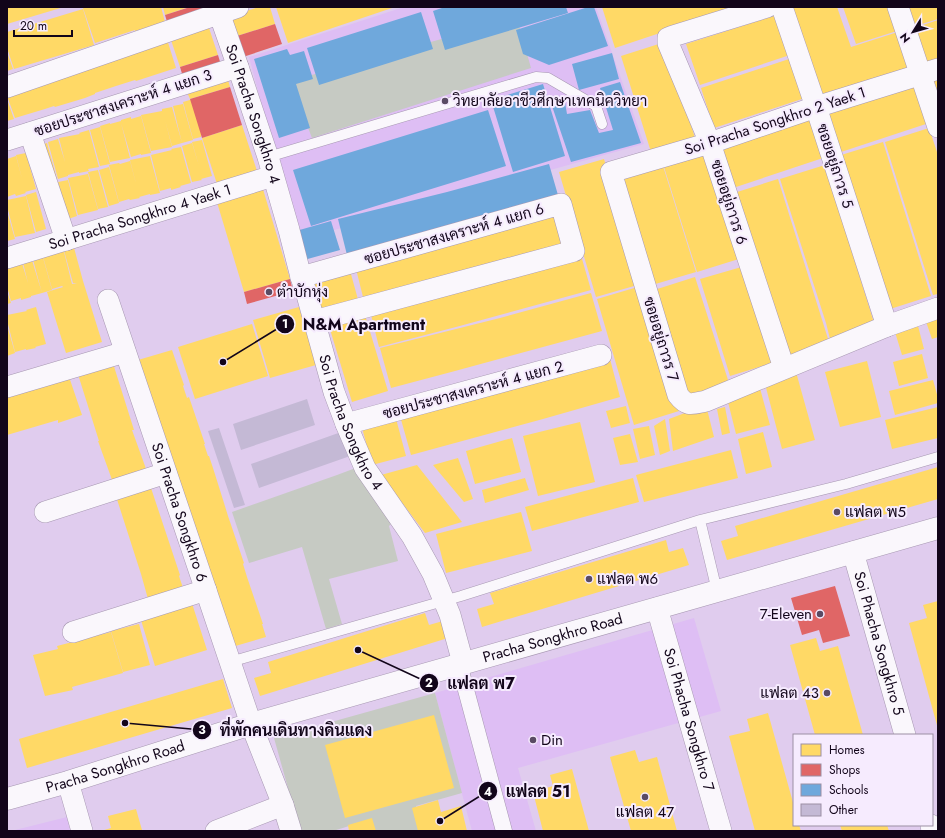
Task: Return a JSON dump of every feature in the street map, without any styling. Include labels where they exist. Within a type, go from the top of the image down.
[{"type":"street","name":"ซอยอยู่ถาวร 6","points":[[767,7],[673,36],[668,38],[668,43],[710,143],[784,368]]},
{"type":"street","name":"ซอยอยู่ถาวร 5","points":[[782,7],[887,326]]},
{"type":"street","points":[[898,7],[929,72],[938,127]]},
{"type":"street","points":[[7,87],[225,9]]},
{"type":"street","name":"Soi Pracha Songkhro 4","points":[[225,9],[238,67],[271,167],[334,392],[365,468],[412,536],[433,574],[450,615],[461,664]]},
{"type":"street","name":"ซอยประชาสงเคราะห์ 4 แยก 3","points":[[7,140],[238,67]]},
{"type":"street","name":"Soi Pracha Songkhro 2 Yaek 1","points":[[611,172],[710,143],[816,107],[929,72]]},
{"type":"street","points":[[30,133],[66,240]]},
{"type":"street","name":"Soi Pracha Songkhro 4 Yaek 1","points":[[7,258],[66,240],[271,167]]},
{"type":"street","name":"ซอยอยู่ถาวร 7","points":[[611,172],[678,395],[684,402],[692,404],[706,401],[784,368]]},
{"type":"street","name":"ซอยประชาสงเคราะห์ 4 แยก 6","points":[[301,277],[560,204],[574,251],[314,320]]},
{"type":"street","name":"Soi Pracha Songkhro 6","points":[[108,300],[251,724],[292,831]]},
{"type":"street","points":[[784,368],[887,326],[938,308]]},
{"type":"street","points":[[7,387],[125,352]]},
{"type":"street","name":"ซอยประชาสงเคราะห์ 4 แยก 2","points":[[346,424],[601,355]]},
{"type":"street","points":[[45,512],[166,473]]},
{"type":"street","name":"Pracha Songkhro Road","points":[[8,795],[68,782],[251,724],[938,528]]},
{"type":"street","name":"Soi Phacha Songkhro 5","points":[[853,552],[905,734]]},
{"type":"street","points":[[73,632],[206,590]]},
{"type":"street","name":"Soi Phacha Songkhro 7","points":[[657,608],[721,831]]},
{"type":"street","points":[[461,664],[504,831]]},
{"type":"street","points":[[68,782],[82,831]]},
{"type":"street","points":[[216,831],[283,805]]},
{"type":"lane","points":[[271,167],[536,77],[548,78],[596,106],[602,124]]},
{"type":"lane","points":[[230,662],[444,601],[700,520],[846,484],[938,457]]},
{"type":"lane","points":[[700,520],[718,591]]},
{"type":"shaded area","name":"วิทยาลัยอาชีวศึกษาเทคนิควิทยา","points":[[404,7],[596,7],[644,144],[298,240],[249,57]]},
{"type":"shaded area","points":[[517,18],[531,68],[312,138],[290,81]]},
{"type":"shaded area","points":[[361,466],[395,520],[389,526],[398,561],[329,579],[342,624],[326,629],[302,547],[249,563],[232,512]]},
{"type":"shaded area","name":"Din","points":[[694,618],[721,711],[518,768],[536,831],[472,831],[435,693]]},
{"type":"shaded area","points":[[435,693],[462,793],[416,806],[423,831],[364,831],[362,822],[333,831],[300,831],[274,738]]},
{"type":"shaded area","points":[[67,817],[70,831],[11,831]]},
{"type":"building: Homes","points":[[7,7],[64,7],[7,24]]},
{"type":"building: Homes","points":[[161,7],[165,22],[95,43],[83,8]]},
{"type":"building: Homes","points":[[163,7],[189,7],[165,15]]},
{"type":"building: Homes","points":[[259,7],[270,7],[275,24],[237,36],[230,16]]},
{"type":"building: Homes","points":[[276,7],[395,7],[288,43]]},
{"type":"building: Homes","points":[[602,7],[738,7],[615,48]]},
{"type":"building: Homes","points":[[789,7],[837,7],[851,47],[901,31],[915,71],[821,102],[808,62],[811,60],[807,61]]},
{"type":"building: Homes","points":[[843,7],[892,7],[900,30],[856,44]]},
{"type":"building: Homes","points":[[906,7],[938,7],[938,19],[912,27]]},
{"type":"building: Homes","points":[[83,9],[94,45],[14,69],[7,48],[7,32]]},
{"type":"building: Homes","points":[[780,14],[793,54],[700,85],[686,44]]},
{"type":"building: Homes","points":[[938,20],[938,65],[925,70],[911,29]]},
{"type":"building: Homes","points":[[208,25],[218,55],[180,67],[170,37]]},
{"type":"building: Homes","points":[[165,33],[176,68],[116,86],[85,98],[15,118],[7,96]]},
{"type":"building: Homes","points":[[665,42],[695,138],[651,152],[621,56]]},
{"type":"building: Homes","points":[[7,52],[13,69],[7,71]]},
{"type":"building: Homes","points":[[795,57],[808,97],[714,128],[701,88]]},
{"type":"building: Homes","points":[[938,73],[938,104],[929,76]]},
{"type":"building: Homes","points":[[227,77],[230,87],[190,99],[186,90]]},
{"type":"building: Homes","points":[[918,81],[932,122],[838,153],[825,112]]},
{"type":"building: Homes","points":[[7,99],[14,119],[7,121]]},
{"type":"building: Homes","points":[[193,99],[202,135],[201,137],[193,139],[183,102]]},
{"type":"building: Homes","points":[[183,104],[193,140],[182,143],[173,106]]},
{"type":"building: Homes","points":[[172,107],[182,143],[172,146],[165,120],[172,147],[151,151],[141,115],[162,111],[162,109]]},
{"type":"building: Homes","points":[[141,116],[151,153],[131,157],[121,123],[130,158],[110,162],[100,126],[131,117],[131,119]]},
{"type":"building: Homes","points":[[813,117],[826,157],[733,188],[719,147]]},
{"type":"building: Homes","points":[[242,125],[258,174],[218,187],[202,138]]},
{"type":"building: Homes","points":[[100,127],[110,164],[100,166],[90,130]]},
{"type":"building: Homes","points":[[929,128],[938,155],[938,294],[933,295],[885,142]]},
{"type":"building: Homes","points":[[89,130],[99,167],[58,179],[48,142],[58,139],[65,162],[59,138],[80,134],[79,133]]},
{"type":"building: Homes","points":[[202,140],[212,176],[192,182],[182,146],[192,143],[199,166],[192,142]]},
{"type":"building: Homes","points":[[883,142],[931,296],[887,310],[838,156]]},
{"type":"building: Homes","points":[[47,143],[57,179],[47,182],[38,146]]},
{"type":"building: Homes","points":[[181,147],[191,183],[171,190],[171,188],[160,191],[151,155]]},
{"type":"building: Homes","points":[[26,153],[36,189],[16,196],[15,194],[7,197],[7,159],[16,156],[22,179],[16,155]]},
{"type":"building: Homes","points":[[709,153],[742,258],[697,272],[664,167]]},
{"type":"building: Homes","points":[[150,156],[160,193],[119,202],[109,165],[130,161],[136,184],[130,160]]},
{"type":"building: Homes","points":[[604,159],[641,284],[596,297],[559,172]]},
{"type":"building: Homes","points":[[825,165],[875,326],[831,343],[780,179]]},
{"type":"building: Homes","points":[[663,166],[696,272],[652,285],[619,180]]},
{"type":"building: Homes","points":[[109,167],[119,203],[109,206],[99,170]]},
{"type":"building: Homes","points":[[98,170],[108,207],[98,209],[88,172]]},
{"type":"building: Homes","points":[[88,174],[98,210],[78,215],[68,178]]},
{"type":"building: Homes","points":[[778,179],[829,342],[786,358],[734,193]]},
{"type":"building: Homes","points":[[68,180],[77,216],[68,219],[58,182]]},
{"type":"building: Homes","points":[[262,186],[290,279],[244,292],[216,199]]},
{"type":"building: Homes","points":[[36,192],[46,229],[36,232],[26,195]]},
{"type":"building: Homes","points":[[26,196],[35,233],[15,237],[7,206],[7,200]]},
{"type":"building: Homes","points":[[7,211],[15,239],[7,241]]},
{"type":"building: Homes","points":[[555,213],[566,251],[365,305],[355,265]]},
{"type":"building: Homes","points":[[73,244],[102,342],[66,353],[47,292],[63,287],[52,289],[42,253],[63,248],[72,284],[77,283],[73,283],[63,247]]},
{"type":"building: Homes","points":[[580,252],[591,290],[379,347],[369,307]]},
{"type":"building: Homes","points":[[42,254],[52,290],[42,293],[32,256]]},
{"type":"building: Homes","points":[[31,257],[42,293],[21,300],[21,298],[11,301],[7,287],[7,263],[21,260],[28,283],[22,259]]},
{"type":"building: Homes","points":[[745,266],[775,362],[730,376],[700,279]]},
{"type":"building: Homes","points":[[349,267],[359,303],[323,314],[312,277]]},
{"type":"building: Homes","points":[[695,277],[729,383],[684,397],[651,291]]},
{"type":"building: Homes","points":[[641,286],[679,411],[634,425],[597,299]]},
{"type":"building: Homes","points":[[7,291],[11,303],[7,304]]},
{"type":"building: Homes","points":[[591,293],[602,331],[391,388],[380,348],[500,318]]},
{"type":"building: Homes","points":[[938,304],[938,337],[932,339],[922,310]]},
{"type":"building: Homes","points":[[36,307],[46,344],[35,347],[36,348],[15,352],[7,315],[27,311],[26,310]]},
{"type":"building: Homes","points":[[299,307],[316,365],[270,378],[253,320]]},
{"type":"building: Homes","points":[[365,315],[388,391],[352,402],[329,326]]},
{"type":"building: Homes","points":[[252,324],[268,376],[195,399],[178,347]]},
{"type":"building: Homes","points":[[7,325],[15,353],[7,356]]},
{"type":"building: Homes","points":[[918,326],[924,349],[902,355],[895,332]]},
{"type":"building: Homes","points":[[172,350],[187,398],[189,397],[213,468],[266,637],[232,647],[138,360]]},
{"type":"building: Homes","points":[[922,354],[928,378],[899,386],[893,362]]},
{"type":"building: Homes","points":[[111,357],[134,430],[132,430],[149,478],[148,479],[183,588],[148,599],[76,368]]},
{"type":"building: Homes","points":[[610,359],[620,397],[411,455],[400,416]]},
{"type":"building: Homes","points":[[867,361],[881,417],[840,427],[825,372]]},
{"type":"building: Homes","points":[[65,365],[82,415],[58,423],[58,420],[7,435],[7,395]]},
{"type":"building: Homes","points":[[796,372],[815,440],[782,449],[764,380]]},
{"type":"building: Homes","points":[[933,380],[938,403],[895,415],[889,391]]},
{"type":"building: Homes","points":[[758,381],[770,425],[736,434],[725,390]]},
{"type":"building: Homes","points":[[706,405],[714,437],[673,451],[669,419]]},
{"type":"building: Homes","points":[[626,406],[630,423],[611,428],[606,411]]},
{"type":"building: Homes","points":[[725,407],[730,433],[722,435],[717,409]]},
{"type":"building: Homes","points":[[938,407],[938,438],[892,449],[885,420]]},
{"type":"building: Homes","points":[[395,415],[406,456],[372,465],[361,424]]},
{"type":"building: Homes","points":[[665,419],[670,451],[660,455],[654,426]]},
{"type":"building: Homes","points":[[580,422],[595,482],[538,496],[523,436]]},
{"type":"building: Homes","points":[[649,426],[655,455],[640,459],[633,429]]},
{"type":"building: Homes","points":[[763,432],[772,467],[746,474],[738,439]]},
{"type":"building: Homes","points":[[630,434],[638,462],[620,465],[613,438]]},
{"type":"building: Homes","points":[[512,438],[521,472],[475,484],[466,451]]},
{"type":"building: Homes","points":[[731,450],[738,478],[644,502],[636,475]]},
{"type":"building: Homes","points":[[458,458],[473,499],[464,502],[433,465]]},
{"type":"building: Homes","points":[[417,465],[462,522],[425,533],[381,475]]},
{"type":"building: Homes","name":"แฟลต พ5","points":[[938,467],[938,499],[727,560],[721,541],[738,536],[735,526]]},
{"type":"building: Homes","points":[[525,478],[529,490],[485,503],[482,490]]},
{"type":"building: Homes","points":[[633,478],[639,502],[532,531],[525,507]]},
{"type":"building: Homes","points":[[521,512],[532,551],[446,573],[436,534]]},
{"type":"building: Homes","name":"แฟลต พ6","points":[[666,540],[669,552],[683,548],[689,565],[482,627],[477,609],[494,604],[490,593]]},
{"type":"building: Homes","points":[[188,591],[207,650],[155,666],[137,607]]},
{"type":"building: Homes","points":[[938,601],[938,729],[909,623],[927,618],[923,605]]},
{"type":"building: Homes","points":[[425,613],[429,625],[443,621],[448,638],[260,696],[254,678],[271,673],[268,662]]},
{"type":"building: Homes","points":[[139,624],[150,665],[123,672],[111,631]]},
{"type":"building: Homes","points":[[111,632],[123,673],[72,687],[73,690],[45,696],[33,655],[58,649],[57,646]]},
{"type":"building: Homes","name":"แฟลต 43","points":[[816,638],[820,651],[838,646],[863,734],[815,734],[790,645]]},
{"type":"building: Homes","points":[[223,679],[232,708],[27,768],[19,739]]},
{"type":"building: Homes","points":[[768,713],[793,802],[793,826],[799,826],[801,831],[755,831],[729,736],[750,731],[747,719]]},
{"type":"building: Homes","points":[[434,715],[454,788],[345,818],[325,745]]},
{"type":"building: Homes","name":"แฟลต 47","points":[[635,750],[639,762],[657,757],[677,831],[631,831],[610,757]]},
{"type":"building: Homes","points":[[572,769],[589,831],[543,831],[533,792],[553,786],[550,775]]},
{"type":"building: Homes","points":[[438,800],[441,812],[461,806],[467,831],[418,831],[412,808]]},
{"type":"building: Homes","points":[[136,809],[142,830],[101,831],[111,828],[108,816]]},
{"type":"building: Homes","points":[[372,818],[376,831],[349,831],[348,825]]},
{"type":"building: Homes","points":[[840,826],[887,826],[889,831],[842,831]]},
{"type":"building: Shops","points":[[190,7],[208,7],[168,25],[165,15]]},
{"type":"building: Shops","points":[[275,24],[282,44],[243,57],[237,36]]},
{"type":"building: Shops","points":[[218,55],[221,65],[183,77],[180,67]]},
{"type":"building: Shops","points":[[230,87],[242,125],[202,138],[190,99]]},
{"type":"building: Shops","name":"ตำบักหุ่ง","points":[[290,279],[293,291],[247,304],[244,292]]},
{"type":"building: Shops","name":"7-Eleven","points":[[835,586],[850,636],[823,643],[819,630],[802,635],[791,598]]},
{"type":"building: Schools","points":[[445,7],[566,7],[568,13],[445,50],[433,11]]},
{"type":"building: Schools","points":[[588,7],[594,7],[608,46],[549,65],[523,54],[516,30]]},
{"type":"building: Schools","points":[[421,12],[433,49],[319,85],[307,48]]},
{"type":"building: Schools","points":[[287,49],[290,55],[304,51],[313,79],[296,84],[310,128],[279,138],[254,59]]},
{"type":"building: Schools","points":[[612,53],[619,79],[579,90],[572,64]]},
{"type":"building: Schools","points":[[620,82],[641,143],[571,162],[552,106],[565,102],[567,114],[590,110],[599,133],[613,130],[600,88]]},
{"type":"building: Schools","points":[[543,84],[565,156],[513,172],[491,100]]},
{"type":"building: Schools","points":[[488,110],[506,166],[311,226],[293,170]]},
{"type":"building: Schools","points":[[549,164],[560,202],[348,259],[338,219],[447,192]]},
{"type":"building: Schools","points":[[331,221],[340,250],[304,260],[296,231]]},
{"type":"building: Other","points":[[307,399],[315,425],[241,450],[233,424]]},
{"type":"building: Other","points":[[219,428],[245,505],[234,508],[208,431]]},
{"type":"building: Other","points":[[344,431],[353,455],[259,488],[251,464]]},
{"type":"place","name":"วิทยาลัยอาชีวศึกษาเทคนิควิทยา","points":[[445,101]]},
{"type":"place","name":"ตำบักหุ่ง","points":[[269,292]]},
{"type":"place","name":"N&M Apartment","points":[[223,362]]},
{"type":"place","name":"แฟลต พ5","points":[[837,512]]},
{"type":"place","name":"แฟลต พ6","points":[[589,579]]},
{"type":"place","name":"7-Eleven","points":[[820,614]]},
{"type":"place","name":"แฟลต พ7","points":[[358,650]]},
{"type":"place","name":"แฟลต 43","points":[[827,693]]},
{"type":"place","name":"ที่พักคนเดินทางดินแดง","points":[[125,723]]},
{"type":"place","name":"Din","points":[[533,740]]},
{"type":"place","name":"แฟลต 47","points":[[645,797]]},
{"type":"place","name":"แฟลต 51","points":[[440,821]]}]
